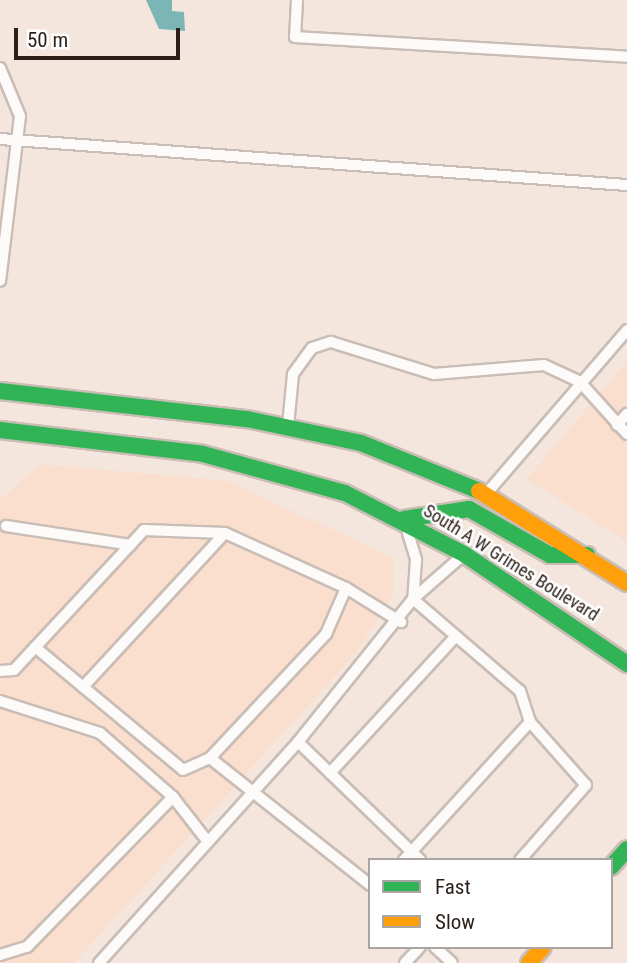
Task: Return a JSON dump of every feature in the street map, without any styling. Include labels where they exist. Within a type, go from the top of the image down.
[{"type":"main road","points":[[0,391],[288,426],[361,443],[487,494],[627,583]]},
{"type":"main road","name":"South A W Grimes Boulevard","points":[[0,430],[267,468],[404,519],[464,554],[627,664]]},
{"type":"main road","points":[[404,519],[469,509],[550,555],[586,555]]},
{"type":"main road","points":[[529,963],[541,949]]},
{"type":"lane","points":[[297,0],[295,37],[627,57]]},
{"type":"lane","points":[[0,68],[20,116],[0,281]]},
{"type":"lane","points":[[0,139],[627,186]]},
{"type":"lane","points":[[487,494],[627,330]]},
{"type":"lane","points":[[288,426],[293,374],[312,348],[331,342],[434,374],[544,365],[580,382],[627,434]]},
{"type":"lane","points":[[617,425],[627,414]]},
{"type":"lane","points":[[404,519],[416,561],[413,599]]},
{"type":"lane","points":[[6,526],[131,545]]},
{"type":"lane","points":[[0,671],[13,670],[144,530],[225,533],[346,588],[401,622]]},
{"type":"lane","points":[[83,687],[225,533]]},
{"type":"lane","points":[[99,963],[298,742],[401,622],[413,599],[464,554]]},
{"type":"lane","points":[[35,647],[183,770],[210,758],[326,634],[346,588]]},
{"type":"lane","points":[[413,599],[520,691],[530,722],[586,785],[522,858]]},
{"type":"lane","points":[[330,773],[456,636]]},
{"type":"lane","points":[[0,701],[100,733],[173,797],[208,842]]},
{"type":"lane","points":[[406,858],[530,722]]},
{"type":"lane","points":[[298,742],[418,858]]},
{"type":"lane","points":[[210,758],[256,788],[368,883]]},
{"type":"lane","points":[[0,955],[27,947],[173,797]]},
{"type":"lane","points":[[405,963],[418,949]]},
{"type":"lane","points":[[437,949],[452,963]]},
{"type":"shaded area","points":[[627,361],[627,542],[527,479]]},
{"type":"shaded area","points":[[40,464],[228,481],[393,558],[393,595],[356,653],[74,963],[0,963],[0,500]]},
{"type":"water","points":[[146,0],[172,0],[172,11],[184,12],[185,31],[159,29]]},
{"type":"traffic: fast","points":[[0,391],[247,419],[361,443],[479,491]]},
{"type":"traffic: fast","points":[[0,430],[203,454],[345,493],[464,554],[627,664]]},
{"type":"traffic: fast","points":[[404,519],[469,509],[550,555],[587,555]]},
{"type":"traffic: fast","points":[[613,865],[627,849]]},
{"type":"traffic: slow","points":[[479,491],[627,583]]},
{"type":"traffic: slow","points":[[529,963],[541,949]]}]
